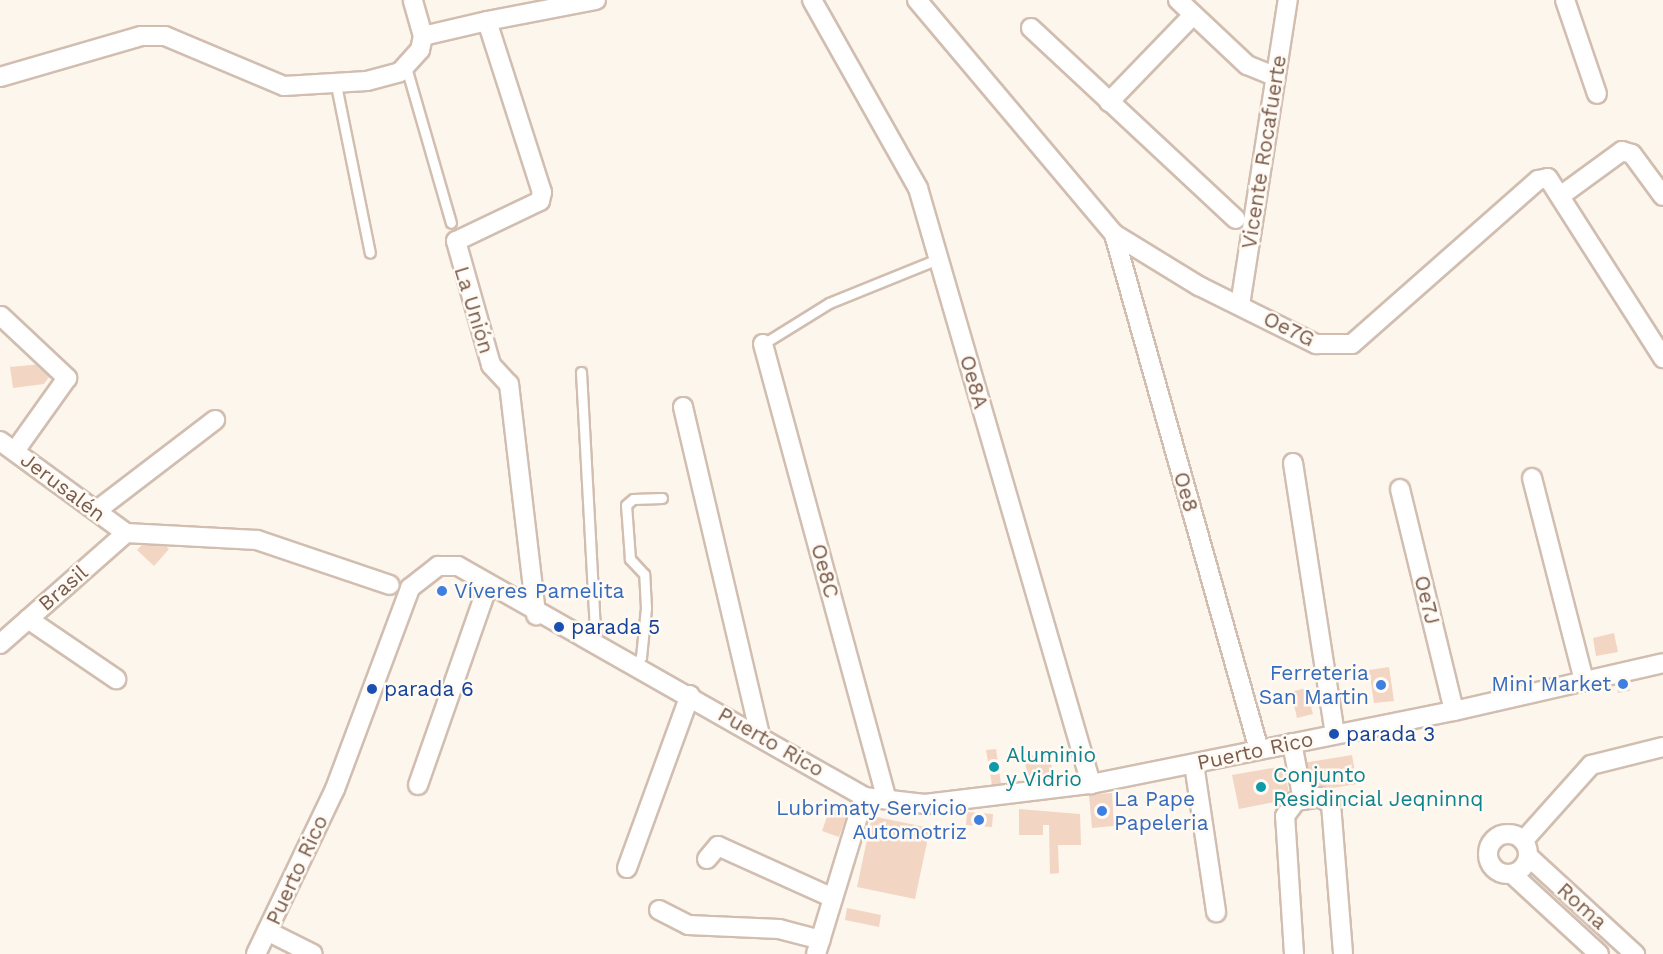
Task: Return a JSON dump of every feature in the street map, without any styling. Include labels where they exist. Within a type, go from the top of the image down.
[{"type":"street","points":[[0,77],[141,36],[165,36],[284,86],[336,85],[406,68],[420,50],[423,36],[413,0]]},
{"type":"street","points":[[423,36],[596,0]]},
{"type":"street","name":"Oe8A","points":[[812,0],[914,178],[1091,784]]},
{"type":"street","name":"Oe7G","points":[[917,0],[1114,234],[1240,305],[1316,344],[1352,344],[1538,180],[1554,180],[1663,358]]},
{"type":"street","points":[[1178,0],[1247,65],[1276,77]]},
{"type":"street","name":"Vicente Rocafuerte","points":[[1240,305],[1288,0]]},
{"type":"street","points":[[1565,0],[1597,94]]},
{"type":"street","points":[[1109,102],[1193,15]]},
{"type":"street","name":"La Unión","points":[[488,21],[542,192],[540,201],[456,241],[490,365],[509,384],[536,615]]},
{"type":"street","points":[[1031,28],[1236,219]]},
{"type":"street","points":[[1563,194],[1622,151],[1632,154],[1663,196]]},
{"type":"street","name":"Oe8","points":[[1114,234],[1259,750]]},
{"type":"street","points":[[1,316],[67,378],[7,446]]},
{"type":"street","name":"Oe8C","points":[[763,344],[887,799]]},
{"type":"street","points":[[683,407],[760,736]]},
{"type":"street","points":[[96,511],[215,420]]},
{"type":"street","name":"Jerusalén","points":[[7,446],[126,533]]},
{"type":"street","points":[[1293,462],[1335,734]]},
{"type":"street","points":[[1532,478],[1584,680]]},
{"type":"street","name":"Oe7J","points":[[1400,489],[1454,711]]},
{"type":"street","points":[[126,533],[257,540],[390,585]]},
{"type":"street","name":"Brasil","points":[[0,644],[126,533]]},
{"type":"street","name":"Puerto Rico","points":[[256,954],[335,789],[410,588],[423,574],[448,564],[488,585],[536,615],[690,695],[864,797],[925,804],[1091,784],[1454,711],[1663,663]]},
{"type":"street","points":[[418,785],[488,585]]},
{"type":"street","points":[[28,619],[116,679]]},
{"type":"street","points":[[627,868],[690,695]]},
{"type":"street","points":[[1292,743],[1303,800]]},
{"type":"street","points":[[1512,874],[1526,849],[1592,765],[1663,747]]},
{"type":"street","points":[[1194,764],[1216,912]]},
{"type":"street","points":[[658,910],[688,925],[779,929],[819,947],[864,797]]},
{"type":"street","points":[[1294,954],[1285,816],[1303,800],[1320,797],[1331,804],[1343,954]]},
{"type":"street","name":"Roma","points":[[1599,954],[1512,874],[1496,871],[1489,847],[1500,835],[1526,849],[1635,954]]},
{"type":"street","points":[[707,859],[717,846],[833,897]]},
{"type":"street","points":[[267,932],[314,954]]},
{"type":"lane","points":[[406,68],[451,223]]},
{"type":"lane","points":[[336,85],[370,253]]},
{"type":"lane","points":[[763,344],[829,303],[938,259]]},
{"type":"lane","points":[[581,372],[596,646]]},
{"type":"lane","points":[[635,666],[641,657],[646,608],[644,574],[630,559],[626,505],[633,499],[662,498]]},
{"type":"building","points":[[42,364],[52,373],[44,384],[13,388],[10,367]]},
{"type":"building","points":[[152,534],[169,549],[154,566],[137,550]]},
{"type":"building","points":[[1614,633],[1618,652],[1596,656],[1593,638]]},
{"type":"building","name":"Ferreteria San Martin","points":[[1389,667],[1394,701],[1374,703],[1369,670]]},
{"type":"building","name":"Mini Market","points":[[1627,675],[1630,691],[1618,693],[1615,678]]},
{"type":"building","points":[[1306,688],[1313,714],[1297,718],[1291,692]]},
{"type":"building","name":"Aluminio y Vidrio","points":[[996,749],[1001,784],[992,785],[986,750]]},
{"type":"building","points":[[1049,752],[1053,773],[1028,778],[1024,757]]},
{"type":"building","name":"Conjunto Residincial Jeqninnq","points":[[1352,755],[1357,784],[1308,792],[1303,763]]},
{"type":"building","name":"Conjunto Residincial Jeqninnq","points":[[1284,766],[1290,799],[1239,809],[1232,775]]},
{"type":"building","name":"La Pape Papeleria","points":[[1112,793],[1114,826],[1092,828],[1089,795]]},
{"type":"building","points":[[830,808],[847,814],[839,837],[822,831]]},
{"type":"building","points":[[1019,809],[1080,814],[1081,845],[1058,845],[1059,873],[1050,874],[1049,825],[1043,825],[1043,835],[1019,835]]},
{"type":"building","name":"Lubrimaty Servicio Automotriz","points":[[967,812],[993,814],[992,827],[966,825]]},
{"type":"building","points":[[872,816],[930,828],[915,899],[857,887]]},
{"type":"building","points":[[847,908],[881,915],[879,927],[845,920]]},
{"type":"place","name":"Víveres Pamelita","points":[[442,591]]},
{"type":"place","name":"parada 5","points":[[559,627]]},
{"type":"place","name":"Mini Market","points":[[1623,684]]},
{"type":"place","name":"Ferreteria San Martin","points":[[1381,685]]},
{"type":"place","name":"parada 6","points":[[372,689]]},
{"type":"place","name":"parada 3","points":[[1334,734]]},
{"type":"place","name":"Aluminio y Vidrio","points":[[994,767]]},
{"type":"place","name":"Conjunto Residincial Jeqninnq","points":[[1261,787]]},
{"type":"place","name":"La Pape Papeleria","points":[[1102,811]]},
{"type":"place","name":"Lubrimaty Servicio Automotriz","points":[[979,820]]}]
